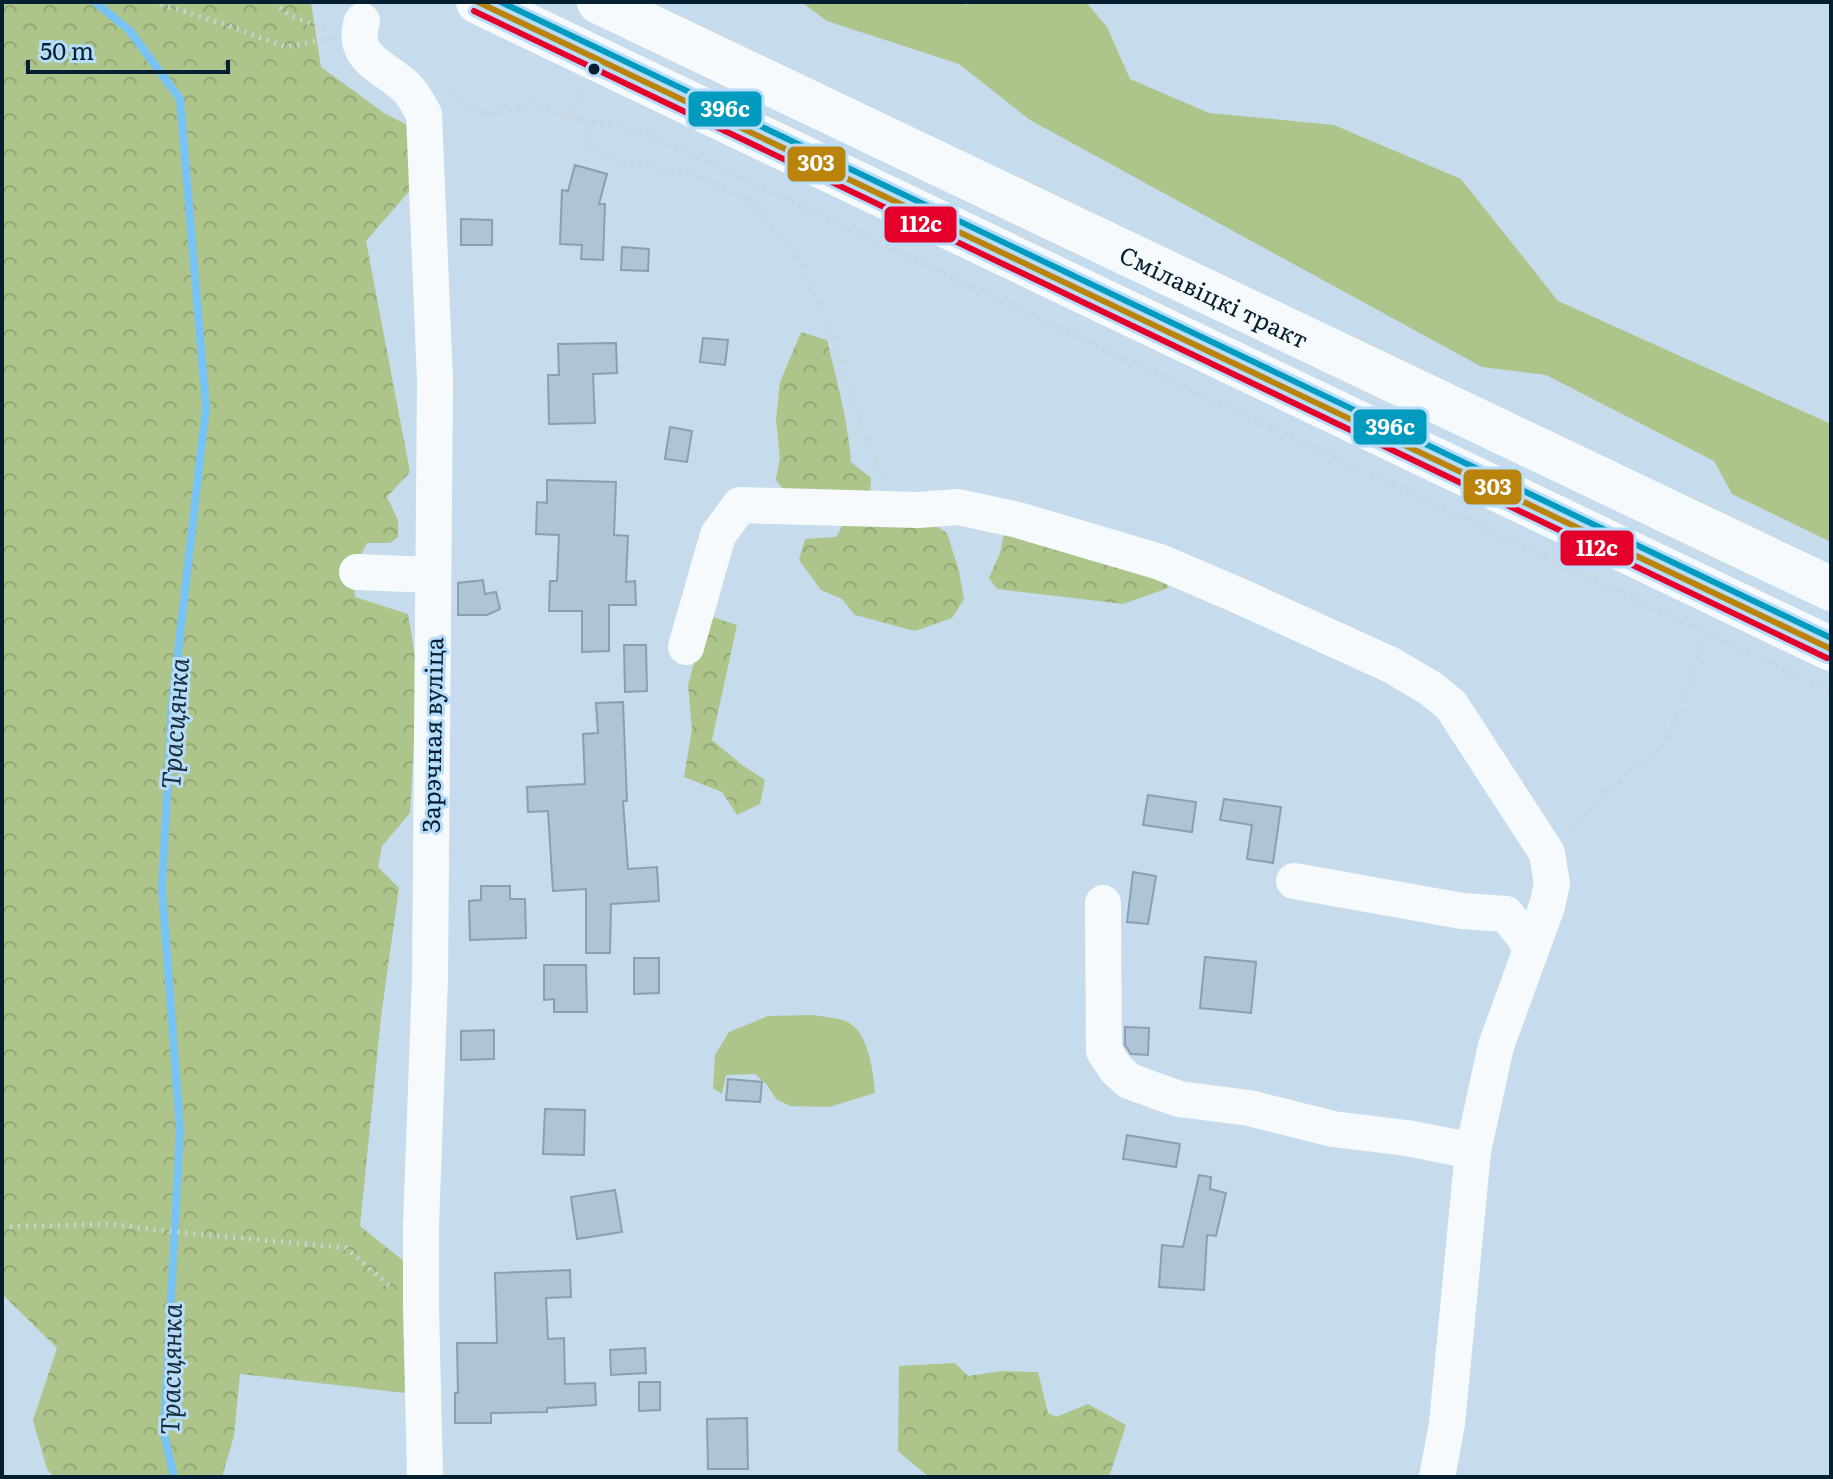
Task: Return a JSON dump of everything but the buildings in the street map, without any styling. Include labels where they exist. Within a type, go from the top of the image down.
[{"type":"highway","points":[[478,2],[1831,649]]},
{"type":"highway","name":"Смілавіцкі тракт","points":[[599,2],[1831,589]]},
{"type":"street","name":"Зарэчная вуліца","points":[[362,21],[358,32],[359,45],[366,56],[409,90],[424,114],[435,381],[430,979],[421,1225],[425,1477]]},
{"type":"street","points":[[686,647],[718,535],[740,505],[918,510],[958,507],[1003,516],[1160,562],[1391,665],[1430,688],[1451,705],[1547,853],[1552,884],[1547,906],[1496,1046],[1473,1151],[1447,1424],[1437,1477]]},
{"type":"street","points":[[357,572],[433,575]]},
{"type":"street","points":[[1294,881],[1462,911],[1506,914],[1526,939],[1530,951]]},
{"type":"street","points":[[1103,903],[1104,1051],[1115,1068],[1129,1081],[1179,1099],[1249,1108],[1333,1129],[1407,1138],[1473,1151]]},
{"type":"path","points":[[153,2],[286,47],[342,36],[289,15],[274,2]]},
{"type":"path","points":[[447,93],[471,109],[492,114],[532,103],[571,118],[644,132],[1831,692]]},
{"type":"path","points":[[590,122],[587,145],[610,160],[697,174],[753,204],[799,260],[834,341],[866,442],[893,491],[918,510]]},
{"type":"path","points":[[1547,853],[1606,791],[1659,749],[1685,700],[1706,633]]},
{"type":"path","points":[[2,1227],[113,1224],[346,1248],[387,1285],[421,1308]]},
{"type":"green space","points":[[2,2],[311,2],[321,67],[384,113],[413,128],[412,188],[366,241],[410,472],[387,497],[398,520],[398,537],[390,543],[367,543],[352,572],[355,597],[408,614],[418,674],[410,813],[382,846],[378,867],[399,888],[381,1017],[360,1226],[411,1267],[405,1393],[240,1374],[234,1436],[222,1477],[54,1477],[47,1469],[33,1420],[57,1348],[2,1294]]},
{"type":"green space","points":[[801,2],[958,2],[968,5],[973,2],[1086,2],[1107,27],[1130,79],[1209,113],[1334,125],[1461,179],[1558,301],[1831,424],[1831,542],[1732,494],[1714,461],[1546,375],[1482,367],[1030,120],[959,64],[827,21]]},
{"type":"green space","points":[[801,332],[827,340],[845,416],[851,462],[871,478],[870,498],[788,495],[776,480],[780,458],[776,420],[780,382]]},
{"type":"green space","points":[[847,517],[930,522],[947,533],[964,599],[952,618],[915,631],[855,615],[842,599],[821,590],[799,560],[805,539],[836,537]]},
{"type":"green space","points":[[1006,524],[1169,574],[1168,588],[1123,604],[997,589],[989,578],[1000,553]]},
{"type":"green space","points":[[707,615],[737,625],[712,740],[765,780],[760,804],[737,815],[722,792],[684,777],[692,729],[688,685]]},
{"type":"green space","points":[[813,1015],[845,1021],[860,1033],[868,1052],[875,1093],[829,1107],[790,1106],[776,1099],[755,1074],[726,1075],[722,1094],[713,1088],[715,1055],[729,1032],[768,1016]]},
{"type":"green space","points":[[955,1363],[968,1376],[1001,1371],[1038,1372],[1048,1413],[1056,1417],[1088,1404],[1126,1425],[1109,1477],[929,1477],[898,1451],[899,1366]]},
{"type":"waterway","name":"Трасцянка","points":[[95,2],[129,30],[180,99],[206,407],[172,705],[162,887],[180,1130],[164,1433],[174,1477]]},
{"type":"transit line","name":"303","points":[[478,2],[1831,649]]},
{"type":"transit line","name":"396с","points":[[501,2],[1831,638]]},
{"type":"transit line","name":"112с","points":[[474,11],[1827,658]]}]
